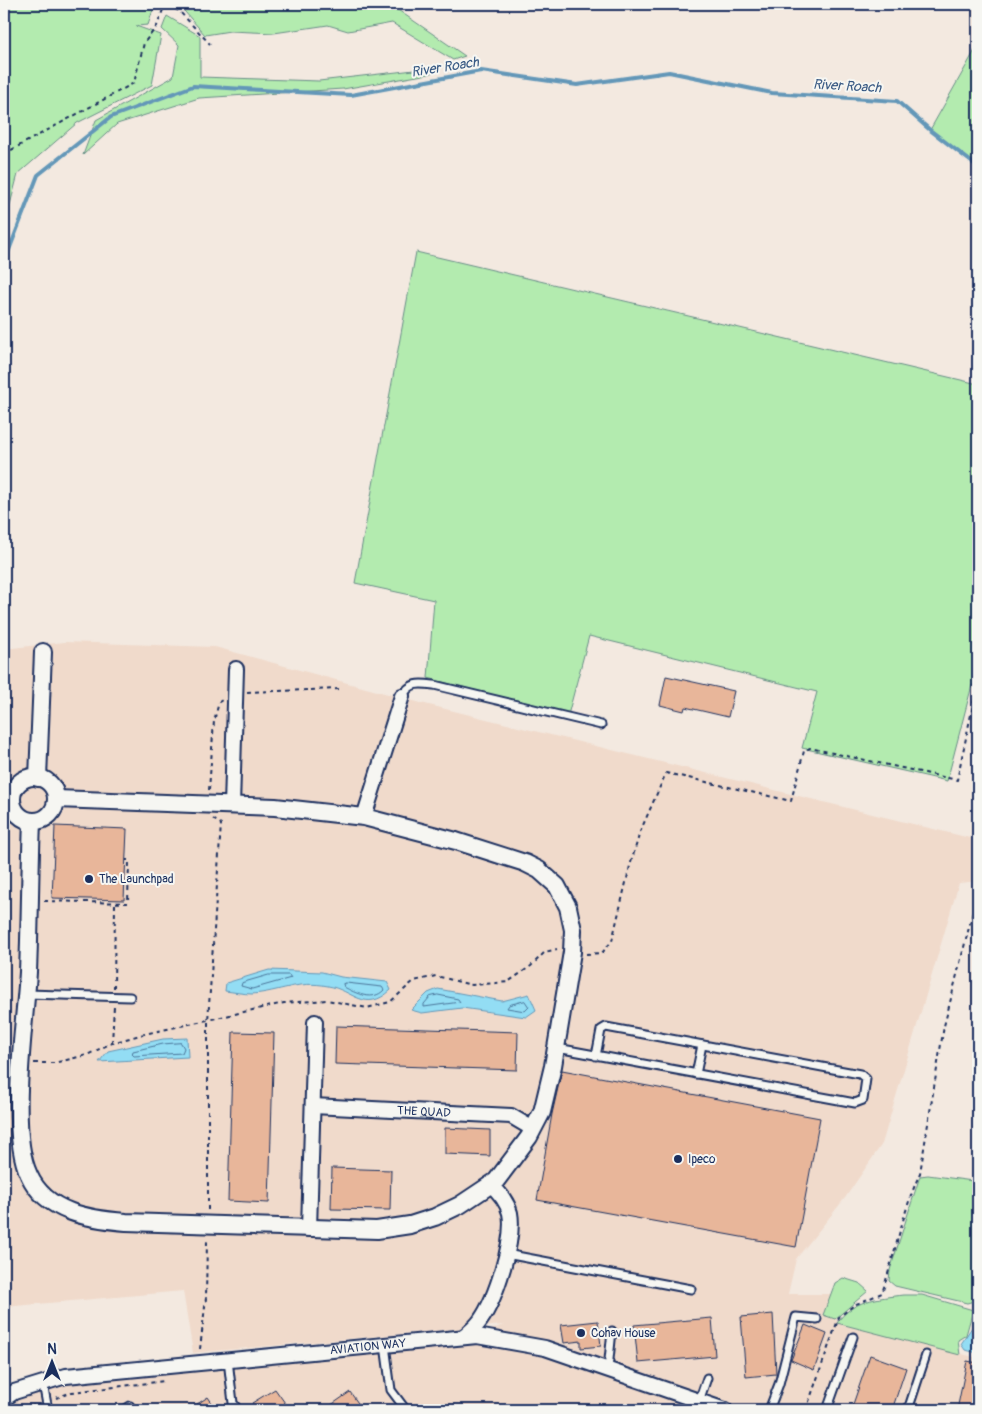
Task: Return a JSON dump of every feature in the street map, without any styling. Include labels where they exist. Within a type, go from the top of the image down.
[{"type":"street","points":[[38,778],[43,652]]},
{"type":"street","points":[[232,806],[236,669]]},
{"type":"street","points":[[364,817],[402,696]]},
{"type":"street","points":[[38,778],[50,785],[56,799],[52,812],[47,817],[32,821],[21,817],[8,798],[24,780],[38,778]]},
{"type":"street","points":[[32,821],[27,994],[18,1123],[29,1176],[39,1190],[68,1212],[93,1220],[377,1230],[410,1224],[443,1213],[491,1184],[512,1162],[542,1112],[556,1048],[572,952],[573,930],[568,906],[557,886],[539,870],[524,863],[456,841],[364,817],[275,807],[56,799]]},
{"type":"street","points":[[308,1228],[315,1022]]},
{"type":"street","name":"THE QUAD","points":[[312,1106],[511,1116],[533,1129]]},
{"type":"street","points":[[464,1338],[480,1321],[494,1292],[506,1254],[510,1214],[506,1203],[491,1184]]},
{"type":"street","name":"AVIATION WAY","points":[[4,1399],[14,1392],[66,1376],[477,1336],[545,1348],[608,1368],[725,1410]]},
{"type":"lane","points":[[402,696],[409,686],[417,682],[601,725]]},
{"type":"lane","points":[[27,994],[130,997]]},
{"type":"lane","points":[[556,1048],[596,1056],[856,1103],[862,1100],[864,1096],[866,1079],[860,1074],[606,1027],[601,1030],[596,1056]]},
{"type":"lane","points":[[696,1074],[702,1044]]},
{"type":"lane","points":[[506,1254],[691,1289]]},
{"type":"lane","points":[[769,1410],[779,1384],[796,1317],[816,1318]]},
{"type":"lane","points":[[608,1368],[612,1331]]},
{"type":"lane","points":[[827,1410],[853,1338]]},
{"type":"lane","points":[[386,1345],[391,1390],[406,1410]]},
{"type":"lane","points":[[908,1410],[926,1355]]},
{"type":"lane","points":[[228,1360],[233,1403],[238,1410]]},
{"type":"lane","points":[[699,1402],[707,1378]]},
{"type":"lane","points":[[43,1383],[48,1410]]},
{"type":"path","points":[[4,154],[134,83],[144,43],[157,26],[164,4]]},
{"type":"path","points":[[168,4],[180,12],[210,44]]},
{"type":"path","points":[[22,1062],[54,1063],[87,1056],[112,1043],[293,1003],[327,1000],[367,1008],[390,1002],[414,981],[436,976],[472,985],[508,982],[531,966],[545,952],[553,948],[598,955],[607,950],[612,942],[640,832],[666,773],[791,801],[804,751],[810,748],[957,780],[975,696],[978,695]]},
{"type":"path","points":[[30,900],[128,903],[129,860],[126,860]]},
{"type":"path","points":[[806,1410],[839,1317],[854,1305],[882,1292],[896,1252],[914,1187],[920,1174],[944,1026],[978,892]]},
{"type":"path","points":[[112,1043],[116,902]]},
{"type":"path","points":[[198,1363],[206,1298],[208,1021]]},
{"type":"path","points":[[23,1410],[72,1392],[165,1380]]},
{"type":"shaded area","points":[[64,642],[215,647],[421,703],[978,840],[978,881],[959,883],[882,1144],[845,1198],[796,1259],[788,1294],[835,1294],[837,1323],[978,1358],[978,1410],[4,1410],[4,1399],[66,1376],[477,1336],[503,1325],[193,1353],[183,1291],[4,1307],[4,649]]},
{"type":"green space","points":[[4,4],[77,4],[88,8],[83,4],[155,4],[148,25],[136,26],[161,35],[152,85],[77,123],[18,174],[4,228]]},
{"type":"green space","points":[[178,4],[393,4],[395,8],[465,56],[453,60],[392,23],[348,31],[328,25],[274,33],[230,31],[205,35]]},
{"type":"green space","points":[[167,16],[200,36],[200,77],[319,81],[440,67],[429,74],[343,89],[199,98],[117,124],[83,155],[96,120],[173,77],[179,45],[162,29]]},
{"type":"green space","points":[[978,45],[978,167],[930,130]]},
{"type":"green space","points":[[416,252],[978,384],[978,686],[972,685],[947,781],[802,748],[817,692],[589,636],[568,715],[428,678],[434,600],[355,583]]},
{"type":"green space","points":[[928,1175],[973,1181],[978,1175],[978,1300],[967,1303],[895,1286],[889,1281],[890,1270],[920,1176]]},
{"type":"green space","points":[[843,1278],[859,1283],[868,1291],[835,1319],[823,1315],[835,1283]]},
{"type":"green space","points":[[903,1295],[922,1295],[973,1310],[966,1335],[958,1340],[960,1355],[837,1323],[850,1309],[858,1305],[875,1299]]},
{"type":"water","points":[[269,970],[322,972],[341,977],[387,982],[391,990],[374,1000],[359,999],[337,988],[307,984],[252,994],[225,991],[226,983]]},
{"type":"water","points":[[438,989],[502,1001],[529,994],[536,1010],[526,1017],[462,1008],[422,1013],[411,1010],[428,993]]},
{"type":"water","points":[[187,1038],[188,1057],[99,1062],[108,1051],[163,1039]]},
{"type":"water","points":[[978,1318],[978,1353],[965,1350],[961,1344]]},
{"type":"building","points":[[666,676],[734,691],[728,717],[685,707],[684,711],[660,705]]},
{"type":"building","name":"The Launchpad","points":[[55,826],[127,829],[124,900],[52,898]]},
{"type":"building","points":[[336,1026],[518,1032],[517,1070],[335,1064]]},
{"type":"building","points":[[233,1032],[274,1033],[269,1203],[228,1201]]},
{"type":"building","name":"Ipeco","points":[[562,1070],[820,1118],[796,1247],[537,1200],[552,1114]]},
{"type":"building","points":[[445,1128],[490,1130],[490,1156],[445,1154]]},
{"type":"building","points":[[332,1168],[391,1170],[390,1210],[331,1209]]},
{"type":"building","points":[[773,1314],[776,1374],[746,1377],[741,1317]]},
{"type":"building","points":[[712,1318],[715,1356],[638,1363],[634,1325]]},
{"type":"building","name":"Cohav House","points":[[598,1321],[601,1346],[581,1348],[581,1341],[564,1343],[561,1325]]},
{"type":"building","points":[[805,1325],[827,1334],[814,1370],[791,1360]]},
{"type":"building","points":[[870,1355],[906,1368],[892,1410],[851,1410]]},
{"type":"building","points":[[967,1361],[978,1363],[978,1410],[957,1410]]},
{"type":"building","points":[[275,1389],[290,1410],[257,1410],[252,1403]]},
{"type":"building","points":[[350,1392],[363,1410],[324,1410]]},
{"type":"building","points":[[208,1397],[217,1410],[188,1410]]},
{"type":"waterway","name":"River Roach","points":[[4,263],[38,175],[111,117],[193,86],[351,95],[481,71],[577,85],[669,72],[772,93],[897,101],[930,130],[978,167]]},
{"type":"place","name":"The Launchpad","points":[[89,879]]},
{"type":"place","name":"Ipeco","points":[[678,1159]]},
{"type":"place","name":"Cohav House","points":[[581,1333]]}]
